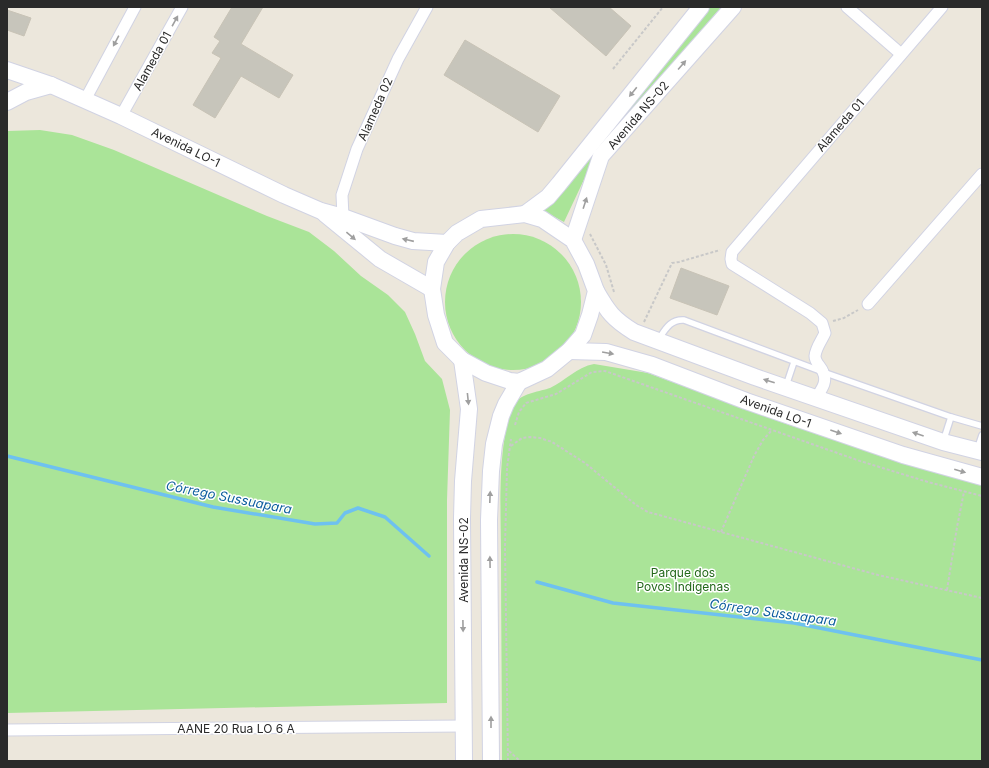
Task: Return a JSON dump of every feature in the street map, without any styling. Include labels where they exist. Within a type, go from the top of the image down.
[{"type":"street","points":[[85,100],[135,7]]},
{"type":"street","name":"Alameda 01","points":[[121,116],[182,7]]},
{"type":"street","name":"Alameda 02","points":[[343,217],[342,195],[357,149],[398,60],[427,7]]},
{"type":"street","name":"Avenida NS-02","points":[[525,214],[548,197],[701,7]]},
{"type":"street","name":"Avenida NS-02","points":[[573,240],[601,156],[733,7]]},
{"type":"street","points":[[847,7],[901,54]]},
{"type":"street","name":"Alameda 01","points":[[738,244],[942,7]]},
{"type":"street","name":"Avenida LO-1","points":[[7,70],[51,85],[121,116],[284,195],[321,211],[413,241],[447,244]]},
{"type":"street","points":[[7,102],[26,92],[51,85]]},
{"type":"street","points":[[868,304],[982,174]]},
{"type":"street","name":"Avenida LO-1","points":[[321,211],[380,259],[432,288]]},
{"type":"street","points":[[573,240],[542,219],[525,214],[481,219],[457,233],[447,244],[436,262],[432,288],[436,315],[445,343],[462,360],[486,373],[510,381],[519,382],[547,369],[569,351],[583,335],[596,291]]},
{"type":"street","name":"Avenida LO-1","points":[[573,240],[586,264],[596,291],[608,311],[620,324],[634,332],[661,336],[755,377],[943,442],[979,451]]},
{"type":"street","points":[[738,244],[732,252],[732,264],[810,313],[822,323],[825,332],[817,348],[815,357],[817,364],[823,372],[824,385],[816,398]]},
{"type":"street","name":"Avenida LO-1","points":[[569,351],[606,352],[652,365],[746,401],[888,450],[982,477]]},
{"type":"street","name":"Avenida NS-02","points":[[462,360],[469,408],[463,481],[462,535],[464,761]]},
{"type":"street","points":[[491,761],[490,488],[494,444],[498,424],[504,408],[519,382]]},
{"type":"street","name":"AANE 20 Rua LO 6 A","points":[[7,730],[464,726]]},
{"type":"lane","points":[[661,336],[670,323],[677,320],[684,320],[794,362],[951,417],[982,426]]},
{"type":"lane","points":[[786,387],[794,362]]},
{"type":"lane","points":[[943,442],[951,417]]},
{"type":"lane","points":[[979,451],[982,435]]},
{"type":"path","points":[[613,69],[663,7]]},
{"type":"path","points":[[589,230],[606,265],[616,298]]},
{"type":"path","points":[[644,322],[672,263],[685,261],[738,244]]},
{"type":"path","points":[[822,323],[844,318],[868,304]]},
{"type":"path","points":[[638,319],[661,336]]},
{"type":"path","points":[[513,430],[519,412],[526,403],[556,394],[587,374],[601,370],[894,472],[982,496]]},
{"type":"path","points":[[721,532],[754,456],[763,440],[772,430]]},
{"type":"path","points":[[510,446],[522,438],[530,437],[546,439],[585,462],[644,510],[871,573],[982,598]]},
{"type":"path","points":[[508,761],[505,547],[507,468],[511,438]]},
{"type":"path","points":[[947,590],[964,492]]},
{"type":"path","points":[[508,750],[520,761]]},
{"type":"green space","points":[[707,7],[721,7],[596,154],[564,222],[540,209]]},
{"type":"green space","points":[[40,130],[72,135],[114,150],[267,216],[309,232],[334,251],[361,276],[388,295],[405,312],[425,361],[442,379],[450,410],[447,500],[447,703],[7,713],[7,131]]},
{"type":"green space","points":[[506,234],[520,234],[539,239],[551,245],[566,259],[576,276],[580,289],[580,315],[576,328],[570,340],[556,355],[551,359],[533,367],[520,370],[506,370],[487,365],[475,359],[460,345],[456,340],[448,322],[445,309],[445,295],[450,276],[456,264],[470,249],[475,245],[493,237]]},
{"type":"green space","name":"Parque dos Povos Indígenas","points":[[594,364],[648,373],[792,426],[836,437],[904,462],[982,485],[982,761],[502,761],[501,474],[506,432],[510,415],[519,399],[550,388],[582,368]]},
{"type":"building","points":[[232,7],[263,7],[241,44],[293,75],[279,98],[241,76],[215,118],[193,105],[221,58],[212,53],[220,41],[214,37]]},
{"type":"building","points":[[549,7],[609,7],[631,26],[606,56]]},
{"type":"building","points":[[7,10],[31,18],[24,36],[7,30]]},
{"type":"building","points":[[465,40],[560,96],[538,132],[444,75]]},
{"type":"building","points":[[681,268],[729,286],[717,315],[670,298]]},
{"type":"waterway","name":"Córrego Sussuapara","points":[[7,456],[213,507],[315,524],[337,523],[345,513],[358,508],[385,517],[429,556]]},
{"type":"waterway","name":"Córrego Sussuapara","points":[[537,582],[613,603],[794,623],[982,660]]}]
